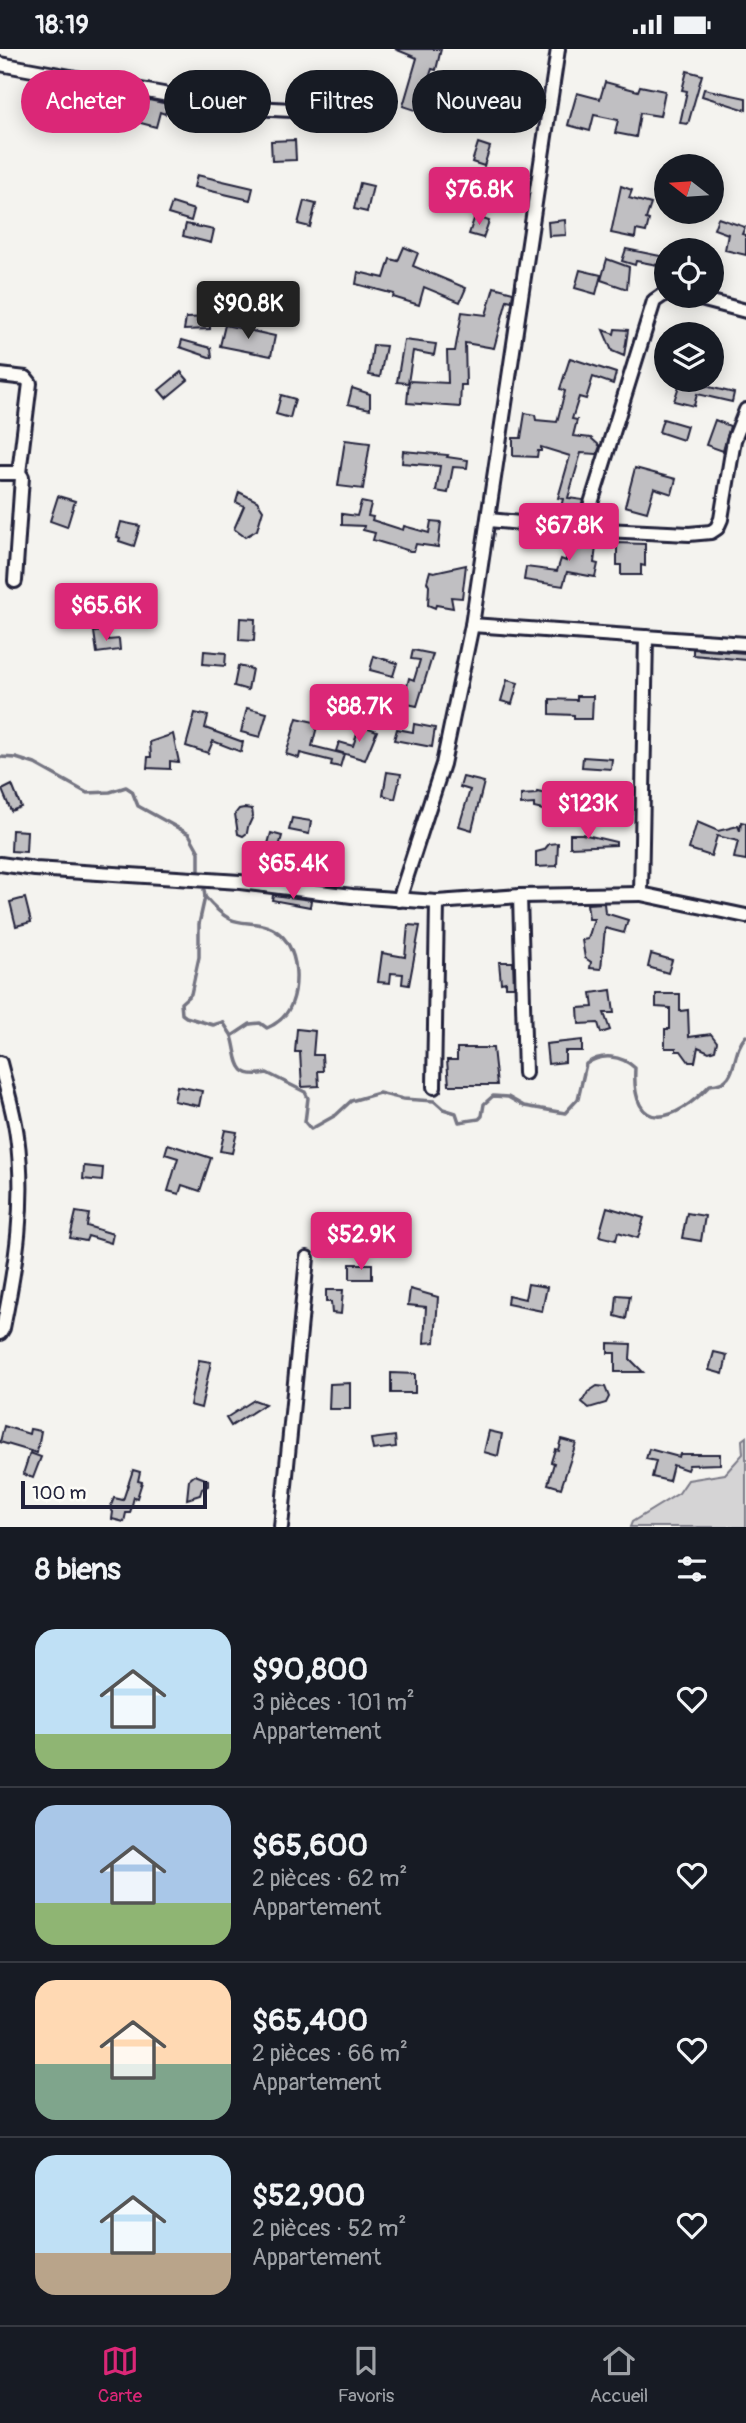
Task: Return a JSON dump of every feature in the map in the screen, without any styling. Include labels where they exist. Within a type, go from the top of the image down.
[{"type":"street","points":[[399,900],[443,764],[472,625],[558,49]]},
{"type":"street","points":[[0,64],[234,107],[285,110]]},
{"type":"street","points":[[583,529],[654,301]]},
{"type":"street","points":[[724,305],[746,311]]},
{"type":"street","points":[[0,375],[26,378],[30,383],[19,473],[22,477],[15,581]]},
{"type":"street","points":[[489,520],[583,529],[689,534],[711,532],[717,528],[721,519],[734,440],[746,411]]},
{"type":"street","points":[[0,473],[19,473]]},
{"type":"street","points":[[472,625],[746,644]]},
{"type":"street","points":[[641,894],[646,637]]},
{"type":"street","points":[[0,864],[437,902],[520,896],[641,894],[746,916]]},
{"type":"street","points":[[520,896],[525,1073]]},
{"type":"street","points":[[434,1087],[437,902]]},
{"type":"street","points":[[0,1063],[17,1136],[20,1200],[17,1258],[0,1333]]},
{"type":"street","points":[[281,1527],[307,1258]]},
{"type":"shaded area","points":[[746,1437],[746,1527],[630,1527],[632,1522],[679,1493],[688,1480],[725,1474],[743,1454],[742,1440]]},
{"type":"building","points":[[395,49],[441,49],[436,70],[414,70],[417,58]]},
{"type":"building","points":[[687,71],[702,75],[688,124],[680,123],[687,91],[682,90]]},
{"type":"building","points":[[412,75],[412,109],[403,106]]},
{"type":"building","points":[[605,82],[638,91],[640,86],[665,91],[660,116],[640,113],[636,137],[615,133],[618,120],[594,115],[590,131],[568,125],[577,93],[600,99]]},
{"type":"building","points":[[704,89],[746,98],[746,110],[702,96]]},
{"type":"building","points":[[150,100],[164,103],[164,114],[160,112],[156,127],[150,125]]},
{"type":"building","points":[[295,140],[296,160],[272,161],[271,141]]},
{"type":"building","points":[[478,143],[490,147],[484,166],[472,162]]},
{"type":"building","points":[[197,175],[253,188],[250,200],[194,187]]},
{"type":"building","points":[[360,183],[373,186],[367,212],[354,209]]},
{"type":"building","points":[[621,186],[632,190],[629,198],[651,204],[646,219],[649,220],[646,232],[636,230],[635,238],[611,233]]},
{"type":"building","points":[[304,201],[316,204],[310,227],[298,224]]},
{"type":"building","points":[[172,203],[194,210],[191,221],[168,214]]},
{"type":"building","points":[[475,216],[489,221],[483,238],[469,234]]},
{"type":"building","points":[[565,220],[566,235],[549,236],[548,222]]},
{"type":"building","points":[[724,220],[745,227],[742,234],[746,235],[746,255],[725,250],[728,234],[714,229],[716,224],[724,224]]},
{"type":"building","points":[[186,224],[214,230],[211,243],[183,236]]},
{"type":"building","points":[[404,247],[418,253],[413,266],[466,288],[460,302],[424,287],[419,305],[393,297],[394,294],[356,284],[358,272],[384,278],[390,259],[398,261]]},
{"type":"building","points":[[626,249],[654,255],[654,264],[636,261],[635,265],[622,261]]},
{"type":"building","points":[[607,259],[629,267],[627,289],[601,280]]},
{"type":"building","points":[[580,270],[601,275],[596,294],[575,288]]},
{"type":"building","points":[[494,287],[513,292],[512,301],[507,300],[494,348],[465,343],[466,385],[461,385],[460,407],[407,403],[409,381],[448,383],[447,351],[455,351],[462,312],[486,315]]},
{"type":"building","points":[[210,317],[210,329],[184,330],[186,318]]},
{"type":"building","points":[[225,325],[275,336],[271,356],[220,346]]},
{"type":"building","points":[[615,329],[628,330],[624,356],[612,351],[603,330],[614,334]]},
{"type":"building","points":[[182,340],[211,348],[212,358],[180,347]]},
{"type":"building","points":[[404,340],[436,344],[434,355],[413,351],[408,383],[397,382]]},
{"type":"building","points":[[373,345],[386,346],[380,377],[369,375]]},
{"type":"building","points":[[570,358],[616,373],[613,384],[593,377],[586,399],[579,397],[572,419],[577,420],[573,436],[591,438],[600,446],[597,454],[581,453],[568,498],[583,500],[578,515],[560,511],[563,499],[558,498],[570,456],[541,447],[537,457],[513,456],[513,438],[521,438],[525,413],[535,415],[536,420],[557,422],[565,391],[560,389]]},
{"type":"building","points":[[181,372],[188,380],[166,398],[159,390]]},
{"type":"building","points":[[352,388],[370,394],[370,409],[348,404]]},
{"type":"building","points":[[724,391],[734,393],[732,402],[697,394],[694,406],[674,401],[677,392]]},
{"type":"building","points":[[281,395],[295,399],[290,418],[276,414]]},
{"type":"building","points":[[663,419],[687,426],[683,440],[659,432]]},
{"type":"building","points":[[715,420],[730,426],[723,451],[706,445]]},
{"type":"building","points":[[345,440],[370,443],[363,489],[338,486]]},
{"type":"building","points":[[403,451],[448,455],[447,457],[468,460],[467,468],[453,467],[448,493],[436,491],[440,466],[402,463]]},
{"type":"building","points":[[635,468],[676,479],[672,494],[654,488],[647,512],[625,506]]},
{"type":"building","points":[[239,492],[257,501],[263,510],[257,530],[245,537],[234,529],[244,506],[236,502]]},
{"type":"building","points":[[58,496],[75,501],[67,527],[50,521]]},
{"type":"building","points":[[361,502],[371,504],[368,516],[373,517],[372,520],[403,530],[404,526],[429,533],[431,521],[441,522],[438,547],[416,544],[414,551],[410,551],[373,540],[375,533],[363,530],[364,526],[342,525],[342,514],[357,516]]},
{"type":"building","points":[[121,522],[140,526],[134,546],[119,541],[120,538],[117,537]]},
{"type":"building","points":[[568,536],[597,539],[594,563],[598,564],[595,577],[567,572],[563,586],[524,580],[526,567],[557,571],[561,559],[566,561]]},
{"type":"building","points":[[617,543],[645,544],[645,566],[641,565],[641,575],[621,575],[621,565],[617,565]]},
{"type":"building","points":[[466,565],[462,598],[451,597],[453,608],[436,605],[435,608],[428,605],[427,582],[430,571]]},
{"type":"building","points":[[240,618],[255,619],[254,641],[239,640]]},
{"type":"building","points":[[106,631],[108,640],[119,639],[120,650],[97,653],[94,632]]},
{"type":"building","points":[[693,649],[746,653],[746,660],[693,655]]},
{"type":"building","points":[[413,650],[433,654],[417,706],[403,703],[409,678],[414,680],[420,660],[411,659]]},
{"type":"building","points":[[204,651],[226,653],[225,666],[203,664]]},
{"type":"building","points":[[374,656],[397,663],[393,676],[370,670]]},
{"type":"building","points":[[238,666],[252,669],[248,690],[234,686]]},
{"type":"building","points":[[507,680],[518,683],[512,704],[501,701]]},
{"type":"building","points":[[577,696],[593,696],[592,719],[574,719],[574,715],[550,714],[550,699],[577,700]]},
{"type":"building","points":[[247,708],[267,713],[260,737],[241,732]]},
{"type":"building","points":[[195,713],[208,716],[205,728],[243,742],[241,752],[213,741],[208,753],[186,746]]},
{"type":"building","points":[[297,718],[318,723],[312,746],[344,754],[340,767],[331,765],[332,761],[300,753],[299,758],[286,754]]},
{"type":"building","points":[[414,724],[435,728],[432,747],[394,740],[397,729],[413,732]]},
{"type":"building","points":[[360,725],[377,731],[365,760],[336,751],[339,742],[353,746]]},
{"type":"building","points":[[173,734],[179,762],[170,761],[170,769],[147,768],[148,757],[151,757],[150,742]]},
{"type":"building","points":[[583,757],[612,759],[611,769],[582,767]]},
{"type":"building","points":[[387,772],[401,774],[395,799],[383,795]]},
{"type":"building","points":[[463,777],[484,782],[472,830],[459,826],[470,790],[460,787]]},
{"type":"building","points":[[12,785],[21,807],[11,811],[2,790]]},
{"type":"building","points":[[561,791],[570,791],[571,818],[548,819],[547,811],[534,808],[534,804],[521,805],[521,795],[537,792],[560,797]]},
{"type":"building","points":[[244,808],[252,809],[253,816],[247,833],[243,836],[238,834],[235,814]]},
{"type":"building","points":[[292,818],[311,821],[309,834],[289,830]]},
{"type":"building","points":[[697,822],[718,831],[738,826],[740,831],[741,822],[746,823],[746,860],[734,858],[738,841],[717,836],[711,856],[689,849]]},
{"type":"building","points":[[12,830],[27,831],[26,852],[11,851]]},
{"type":"building","points":[[271,833],[282,836],[274,865],[263,862]]},
{"type":"building","points":[[570,834],[616,842],[616,845],[570,847]]},
{"type":"building","points":[[558,843],[557,866],[536,867],[536,852],[544,850],[549,844]]},
{"type":"building","points":[[273,895],[311,900],[310,907],[272,900]]},
{"type":"building","points":[[25,898],[31,922],[16,926],[10,902]]},
{"type":"building","points":[[604,903],[605,913],[628,920],[624,933],[605,928],[601,969],[590,968],[591,962],[585,958],[582,940],[588,939],[594,919],[589,919],[587,904]]},
{"type":"building","points":[[408,925],[420,926],[409,985],[402,984],[403,974],[391,973],[390,983],[378,982],[382,953],[405,957]]},
{"type":"building","points":[[651,954],[672,960],[668,973],[648,967]]},
{"type":"building","points":[[499,962],[513,962],[514,987],[506,987],[506,982],[501,983]]},
{"type":"building","points":[[611,990],[614,1013],[604,1013],[610,1030],[601,1033],[598,1023],[579,1024],[578,1008],[593,1007],[591,993]]},
{"type":"building","points":[[656,994],[680,994],[680,1011],[688,1010],[689,1037],[711,1034],[717,1042],[715,1050],[709,1052],[698,1047],[695,1062],[689,1062],[676,1048],[665,1048],[665,1029],[670,1029],[670,1008],[656,1007]]},
{"type":"building","points":[[297,1029],[315,1031],[313,1055],[322,1055],[323,1071],[318,1071],[319,1086],[302,1087],[300,1052],[295,1052]]},
{"type":"building","points":[[582,1040],[582,1051],[565,1051],[565,1062],[548,1064],[546,1044]]},
{"type":"building","points":[[457,1048],[493,1048],[497,1085],[449,1085],[447,1060],[457,1060]]},
{"type":"building","points":[[177,1086],[202,1091],[199,1106],[174,1101]]},
{"type":"building","points":[[225,1130],[237,1132],[232,1153],[220,1151]]},
{"type":"building","points":[[168,1144],[211,1158],[200,1191],[182,1185],[179,1194],[168,1191],[178,1158],[165,1154]]},
{"type":"building","points":[[84,1166],[103,1168],[102,1181],[83,1179]]},
{"type":"building","points":[[607,1207],[644,1218],[638,1238],[618,1232],[616,1240],[599,1236]]},
{"type":"building","points":[[76,1212],[89,1214],[87,1226],[113,1234],[111,1243],[88,1236],[86,1241],[70,1238]]},
{"type":"building","points":[[687,1213],[705,1216],[701,1241],[682,1238]]},
{"type":"building","points":[[350,1264],[372,1264],[372,1279],[350,1279]]},
{"type":"building","points":[[528,1284],[547,1287],[542,1311],[507,1304],[508,1295],[525,1299]]},
{"type":"building","points":[[410,1289],[438,1297],[435,1342],[424,1343],[426,1307],[408,1305]]},
{"type":"building","points":[[326,1290],[343,1290],[341,1314],[332,1313],[331,1302],[326,1302]]},
{"type":"building","points":[[617,1295],[630,1296],[626,1319],[615,1316]]},
{"type":"building","points":[[608,1343],[631,1344],[630,1359],[643,1372],[615,1372],[615,1353],[608,1353]]},
{"type":"building","points":[[714,1352],[727,1355],[723,1374],[709,1370]]},
{"type":"building","points":[[199,1360],[211,1362],[201,1408],[190,1405]]},
{"type":"building","points":[[391,1373],[415,1374],[415,1393],[391,1393]]},
{"type":"building","points":[[350,1383],[350,1409],[329,1409],[330,1384]]},
{"type":"building","points":[[597,1386],[605,1387],[609,1397],[606,1403],[589,1408],[582,1402],[588,1392]]},
{"type":"building","points":[[254,1400],[265,1404],[231,1426],[226,1418]]},
{"type":"building","points":[[4,1426],[29,1434],[30,1429],[41,1431],[37,1453],[0,1442]]},
{"type":"building","points":[[489,1431],[502,1434],[498,1456],[484,1452]]},
{"type":"building","points":[[395,1436],[396,1447],[373,1450],[371,1439]]},
{"type":"building","points":[[561,1439],[576,1443],[561,1488],[548,1484],[554,1463],[551,1462]]},
{"type":"building","points":[[649,1449],[679,1457],[680,1454],[720,1454],[720,1464],[689,1465],[687,1470],[673,1465],[669,1481],[652,1477],[656,1461],[646,1459]]},
{"type":"building","points":[[30,1453],[41,1457],[33,1478],[23,1474]]},
{"type":"building","points":[[133,1470],[140,1472],[138,1481],[142,1482],[137,1498],[134,1497],[130,1513],[126,1513],[124,1522],[112,1519],[113,1512],[110,1508],[114,1498],[123,1500]]},
{"type":"building","points":[[195,1475],[208,1480],[208,1486],[202,1489],[200,1495],[187,1499],[189,1480]]},
{"type":"waterway","points":[[0,757],[16,758],[35,764],[87,793],[110,792],[126,787],[132,791],[138,806],[189,834],[199,852],[199,870]]},
{"type":"waterway","points":[[204,890],[199,924],[199,957],[191,994],[181,1003],[182,1014],[213,1025],[223,1022],[232,1036]]},
{"type":"waterway","points":[[205,897],[230,919],[272,929],[287,942],[296,970],[294,997],[289,1009],[278,1022],[267,1028],[260,1023],[250,1024],[232,1036],[237,1060],[243,1070],[248,1073],[267,1073],[305,1092],[308,1098],[305,1122],[311,1129],[336,1115],[351,1101],[379,1093],[403,1099],[434,1101],[443,1109],[456,1113],[459,1122],[479,1119],[484,1104],[493,1096],[508,1097],[524,1106],[565,1113],[578,1099],[586,1064],[605,1057],[624,1060],[635,1068],[640,1105],[648,1113],[658,1116],[670,1114],[697,1098],[710,1085],[720,1083],[731,1074],[746,1036]]}]
